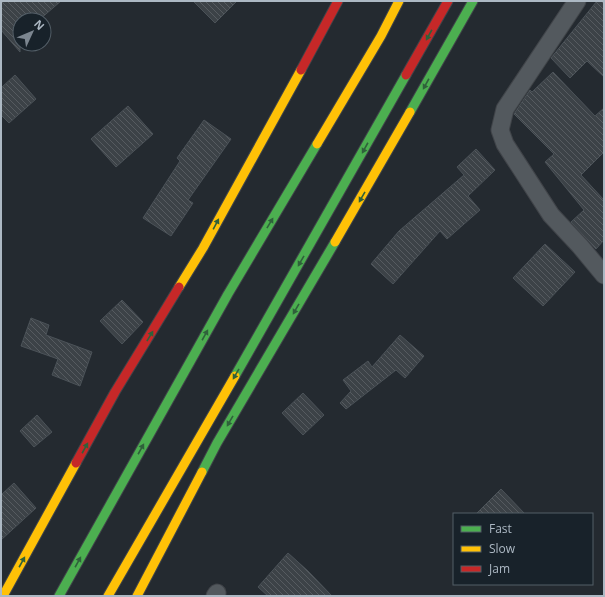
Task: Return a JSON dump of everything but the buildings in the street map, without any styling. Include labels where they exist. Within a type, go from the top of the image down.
[{"type":"main road","points":[[3,596],[115,392],[203,248],[338,1]]},
{"type":"main road","points":[[59,596],[224,301],[381,36],[399,1]]},
{"type":"main road","points":[[108,596],[448,1]]},
{"type":"main road","points":[[137,596],[218,443],[373,178],[473,1]]},
{"type":"street","points":[[577,1],[505,109],[500,130],[505,144],[551,215],[580,246],[604,276]]},
{"type":"traffic: fast","points":[[410,112],[473,1]]},
{"type":"traffic: fast","points":[[235,376],[406,75]]},
{"type":"traffic: fast","points":[[59,596],[228,294],[317,144]]},
{"type":"traffic: fast","points":[[202,472],[217,443],[335,242]]},
{"type":"traffic: slow","points":[[317,144],[381,36],[399,1]]},
{"type":"traffic: slow","points":[[179,287],[203,248],[301,70]]},
{"type":"traffic: slow","points":[[335,242],[410,112]]},
{"type":"traffic: slow","points":[[108,596],[235,376]]},
{"type":"traffic: slow","points":[[3,596],[76,463]]},
{"type":"traffic: slow","points":[[137,596],[202,472]]},
{"type":"traffic: jam","points":[[301,70],[338,1]]},
{"type":"traffic: jam","points":[[406,75],[448,1]]},
{"type":"traffic: jam","points":[[76,463],[115,392],[179,287]]}]
